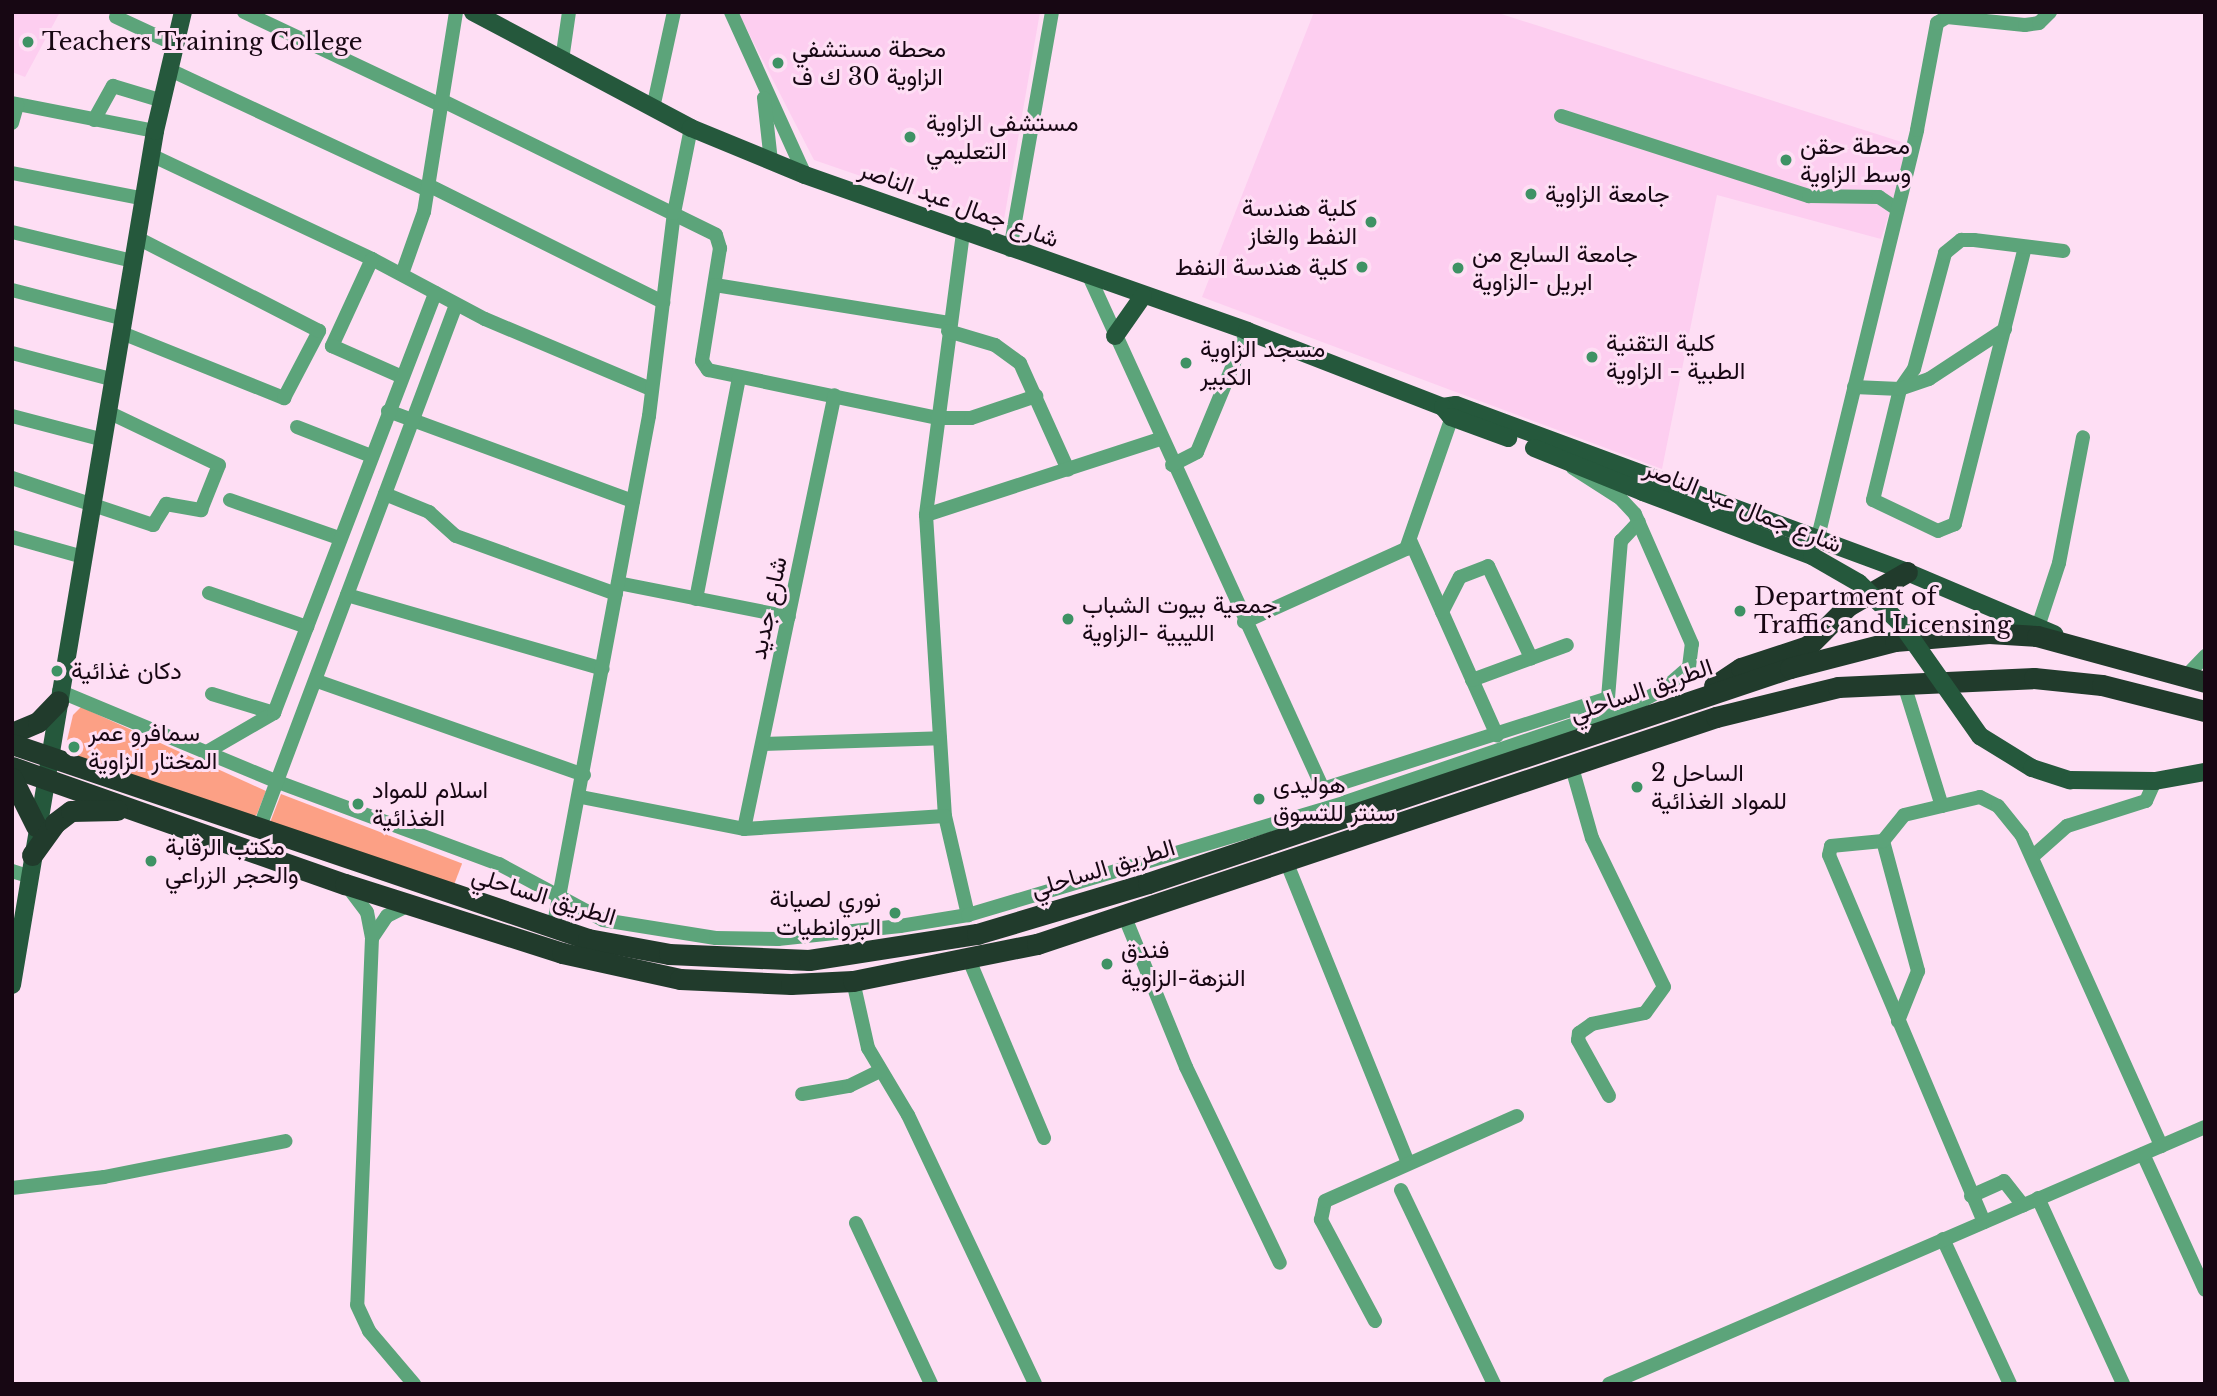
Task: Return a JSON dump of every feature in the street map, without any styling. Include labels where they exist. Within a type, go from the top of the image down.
[{"type":"highway","points":[[1808,646],[1848,606],[1907,572]]},
{"type":"highway","name":"الطريق الساحلي","points":[[12,767],[47,768],[259,829],[553,929],[669,954],[764,961],[858,956],[939,942],[1148,883],[1703,698],[1864,648],[1989,633],[2074,642],[2195,679]]},
{"type":"highway","points":[[1703,698],[1741,668],[1808,646],[1864,648]]},
{"type":"highway","name":"الطريق الساحلي","points":[[12,744],[47,768],[138,810],[345,884],[597,963],[680,979],[745,985],[853,981],[970,962],[1124,915],[1571,764],[1785,699],[1903,681],[2034,678],[2102,685],[2205,711]]},
{"type":"highway","points":[[18,727],[59,696]]},
{"type":"highway","points":[[12,778],[36,825]]},
{"type":"highway","points":[[32,855],[55,822],[71,811],[138,810]]},
{"type":"main road","points":[[12,985],[20,874],[32,855],[155,131],[183,12]]},
{"type":"main road","name":"شارع جمال عبد الناصر","points":[[473,12],[691,128],[771,161],[1010,250],[1247,331],[1450,410],[1907,572],[2074,642]]},
{"type":"main road","points":[[1115,336],[1143,296]]},
{"type":"main road","name":"شارع جمال عبد الناصر","points":[[1450,410],[1566,463],[1812,556],[1859,583],[1902,625],[1980,736],[2032,768],[2070,780],[2155,780],[2205,772]]},
{"type":"street","points":[[244,12],[674,213],[719,239],[703,364],[739,377],[937,418],[971,418],[1036,396]]},
{"type":"street","points":[[402,274],[419,230],[456,12]]},
{"type":"street","points":[[562,60],[569,12]]},
{"type":"street","points":[[653,108],[674,12]]},
{"type":"street","points":[[731,12],[762,86],[805,174]]},
{"type":"street","points":[[1010,250],[1052,12]]},
{"type":"street","points":[[1817,541],[1897,209],[1937,23],[1947,17],[2025,26],[2039,23],[2050,12]]},
{"type":"street","points":[[116,17],[176,45]]},
{"type":"street","points":[[170,70],[427,187],[663,302]]},
{"type":"street","points":[[94,120],[113,86],[163,101]]},
{"type":"street","points":[[762,86],[771,161]]},
{"type":"street","points":[[12,123],[15,104],[155,131]]},
{"type":"street","points":[[1561,116],[1809,196],[1879,197],[1897,209]]},
{"type":"street","points":[[553,929],[581,797],[633,501],[674,213],[691,128]]},
{"type":"street","points":[[151,155],[372,259],[456,304],[651,389]]},
{"type":"street","points":[[12,173],[144,199]]},
{"type":"street","points":[[12,232],[133,261]]},
{"type":"street","points":[[963,233],[948,327],[926,515],[945,816],[968,915]]},
{"type":"street","points":[[12,290],[122,326],[284,398],[319,331],[137,239]]},
{"type":"street","points":[[2025,247],[1955,524],[1947,531],[1873,500],[1900,389],[1914,369],[1945,253],[1961,240],[2063,251]]},
{"type":"street","points":[[372,259],[332,346],[400,376]]},
{"type":"street","points":[[1089,276],[1160,439],[1323,789],[1608,698],[1621,541],[1639,522]]},
{"type":"street","points":[[715,285],[948,327],[1005,350],[1020,363],[1068,470]]},
{"type":"street","points":[[205,753],[274,713],[400,376],[435,293]]},
{"type":"street","points":[[259,829],[317,681],[456,304]]},
{"type":"street","points":[[1854,387],[1900,389],[1929,379],[2005,329]]},
{"type":"street","points":[[1172,465],[1197,452],[1247,331]]},
{"type":"street","points":[[12,353],[114,380]]},
{"type":"street","points":[[696,598],[739,377]]},
{"type":"street","name":"شارع جديد","points":[[744,830],[835,395]]},
{"type":"street","points":[[1244,622],[1399,555],[1410,540],[1450,410]]},
{"type":"street","points":[[388,411],[633,501]]},
{"type":"street","points":[[12,478],[92,500],[154,525],[166,504],[201,510],[220,467],[108,412]]},
{"type":"street","points":[[12,416],[104,440]]},
{"type":"street","points":[[297,426],[371,456]]},
{"type":"street","points":[[2038,627],[2059,563],[2083,437]]},
{"type":"street","points":[[926,515],[1160,439]]},
{"type":"street","points":[[59,696],[278,782],[499,864],[560,900],[603,920],[716,938],[824,936],[968,915],[1346,802],[1640,702],[1665,688],[1689,667],[1694,651],[1639,522],[1620,498],[1566,463]]},
{"type":"street","points":[[385,494],[429,512],[456,536],[617,588],[696,598],[789,617]]},
{"type":"street","points":[[230,499],[340,538]]},
{"type":"street","points":[[12,537],[83,557]]},
{"type":"street","points":[[1410,540],[1497,735]]},
{"type":"street","points":[[1442,612],[1460,578],[1488,566],[1531,658]]},
{"type":"street","points":[[209,593],[307,627]]},
{"type":"street","points":[[347,595],[603,669]]},
{"type":"street","points":[[1472,680],[1567,645]]},
{"type":"street","points":[[2195,679],[2205,656]]},
{"type":"street","points":[[317,681],[584,775]]},
{"type":"street","points":[[1903,681],[1942,806]]},
{"type":"street","points":[[212,694],[274,713]]},
{"type":"street","points":[[763,744],[940,738]]},
{"type":"street","points":[[1571,764],[1592,838],[1664,987],[1645,1013],[1592,1024],[1579,1033],[1578,1040],[1609,1096]]},
{"type":"street","points":[[2032,857],[2067,827],[2146,801],[2155,780]]},
{"type":"street","points":[[581,797],[744,830],[945,816]]},
{"type":"street","points":[[1984,1222],[1829,855],[1830,846],[1883,841],[1904,815],[1942,806],[1990,800],[2017,828],[2032,857],[2161,1146]]},
{"type":"street","points":[[1883,841],[1918,971],[1898,1021]]},
{"type":"street","points":[[1286,861],[1407,1160]]},
{"type":"street","points":[[345,884],[367,912],[372,938],[356,1296],[369,1331],[414,1384]]},
{"type":"street","points":[[372,938],[387,916],[409,905]]},
{"type":"street","points":[[1124,915],[1186,1067],[1280,1263]]},
{"type":"street","points":[[970,962],[1044,1138]]},
{"type":"street","points":[[853,981],[864,1035],[880,1071],[908,1115],[1035,1384]]},
{"type":"street","points":[[802,1094],[849,1086],[880,1071]]},
{"type":"street","points":[[1375,1321],[1321,1220],[1320,1208],[1334,1194],[1407,1160],[1517,1116]]},
{"type":"street","points":[[1609,1384],[1626,1381],[1943,1239],[2205,1128]]},
{"type":"street","points":[[12,1188],[104,1177],[285,1141]]},
{"type":"street","points":[[2143,1154],[2205,1290]]},
{"type":"street","points":[[1971,1196],[2004,1181],[2023,1205]]},
{"type":"street","points":[[1401,1190],[1494,1384]]},
{"type":"street","points":[[2039,1198],[2123,1384]]},
{"type":"street","points":[[856,1223],[931,1384]]},
{"type":"street","points":[[1943,1239],[2010,1384]]},
{"type":"shaded area","name":"Teachers Training College","points":[[12,12],[60,12],[25,77],[12,72]]},
{"type":"shaded area","name":"مستشفى الزاوية التعليمي","points":[[738,12],[1040,12],[1003,225],[814,160]]},
{"type":"shaded area","name":"جامعة السابع من ابريل -الزاوية","points":[[1314,12],[1495,12],[1911,145],[1881,239],[1717,195],[1662,469],[1202,297]]},
{"type":"shaded area","points":[[81,707],[266,791],[257,814],[252,820],[71,757],[65,749],[73,715]]},
{"type":"shaded area","points":[[281,794],[462,864],[451,893],[270,824]]},
{"type":"place","name":"Teachers Training College","points":[[28,42]]},
{"type":"place","name":"محطة مستشفي الزاوية 30 ك ف","points":[[778,63]]},
{"type":"place","name":"مستشفى الزاوية التعليمي","points":[[910,137]]},
{"type":"place","name":"محطة حقن وسط الزاوية","points":[[1786,160]]},
{"type":"place","name":"جامعة الزاوية","points":[[1531,194]]},
{"type":"place","name":"كلية هندسة النفط والغاز","points":[[1371,222]]},
{"type":"place","name":"كلية هندسة النفط","points":[[1362,267]]},
{"type":"place","name":"جامعة السابع من ابريل -الزاوية","points":[[1458,268]]},
{"type":"place","name":"كلية التقنية الطبية - الزاوية","points":[[1592,357]]},
{"type":"place","name":"مسجد الزاوية الكبير","points":[[1186,363]]},
{"type":"place","name":"Department of Traffic and Licensing","points":[[1740,611]]},
{"type":"place","name":"جمعية بيوت الشباب الليبية -الزاوية","points":[[1068,619]]},
{"type":"place","name":"دكان غذائية","points":[[57,671]]},
{"type":"place","name":"سمافرو عمر المختار الزاوية","points":[[74,747]]},
{"type":"place","name":"الساحل 2 للمواد الغذائية","points":[[1637,787]]},
{"type":"place","name":"هوليدى سنتر للتسوق","points":[[1259,799]]},
{"type":"place","name":"اسلام للمواد الغذائية","points":[[358,804]]},
{"type":"place","name":"مكتب الرقابة والحجر الزراعي","points":[[151,861]]},
{"type":"place","name":"نوري لصيانة البروانطيات","points":[[895,913]]},
{"type":"place","name":"فندق النزهة-الزاوية","points":[[1107,964]]}]
